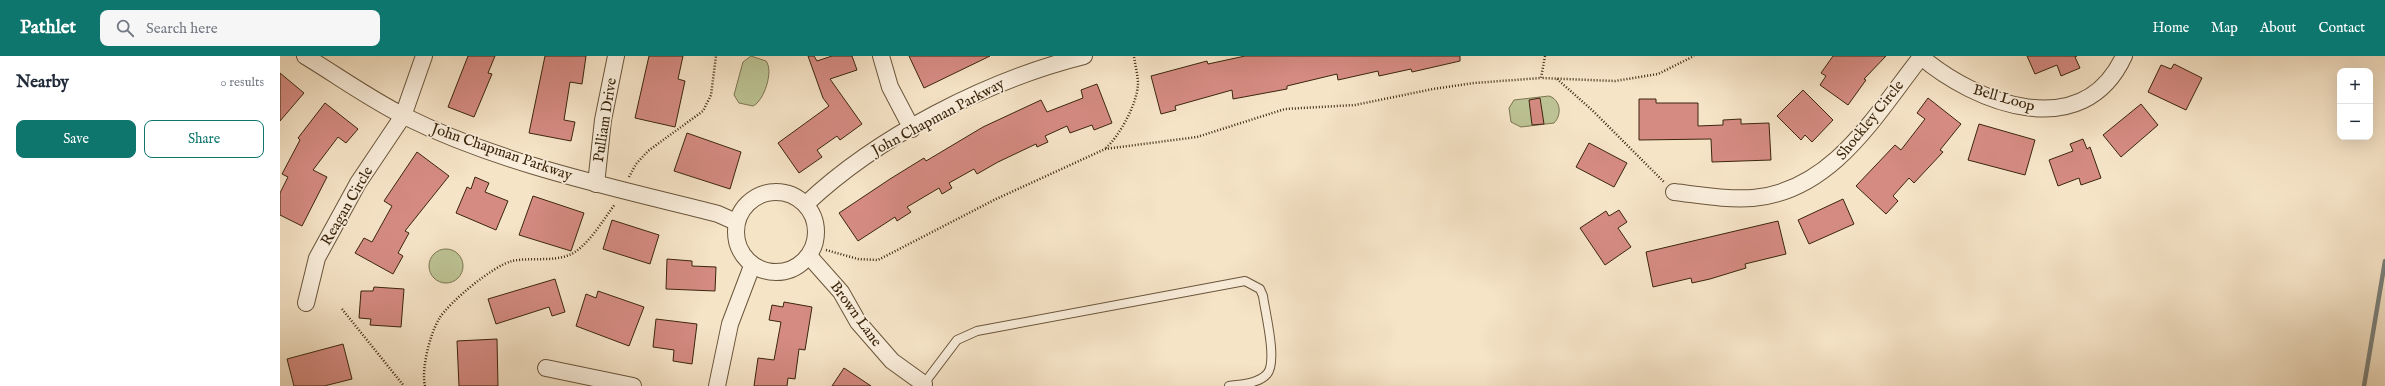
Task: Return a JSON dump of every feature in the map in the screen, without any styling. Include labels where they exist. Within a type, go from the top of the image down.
[{"type":"street","name":"John Chapman Parkway","points":[[305,56],[403,116],[470,144],[530,165],[718,214],[736,222]]},
{"type":"street","name":"Reagan Circle","points":[[306,303],[317,258],[358,183],[403,116],[424,56]]},
{"type":"street","name":"Pulliam Drive","points":[[602,185],[603,120],[616,56]]},
{"type":"street","points":[[881,56],[890,87],[912,129]]},
{"type":"street","name":"John Chapman Parkway","points":[[806,204],[847,168],[912,129],[960,103],[1008,80],[1084,56]]},
{"type":"street","name":"Bell Loop","points":[[1920,56],[1960,84],[1992,98],[2020,106],[2043,109],[2066,108],[2092,95],[2117,70],[2124,56]]},
{"type":"street","name":"Shockley Circle","points":[[1674,192],[1729,199],[1755,198],[1785,191],[1824,172],[1844,154],[1920,56]]},
{"type":"street","points":[[780,191],[795,196],[806,204],[811,211],[816,225],[812,251],[799,266],[785,272],[770,273],[752,266],[742,256],[736,242],[736,222],[740,212],[750,201],[765,193],[780,191]]},
{"type":"street","name":"Brown Lane","points":[[812,251],[841,292],[858,322],[892,362],[924,385]]},
{"type":"street","points":[[717,386],[730,324],[752,266]]},
{"type":"street","points":[[546,368],[633,386]]},
{"type":"lane","points":[[924,385],[957,340],[977,331],[1245,281],[1260,289],[1263,296],[1272,361],[1267,374],[1261,379],[1229,386]]},
{"type":"path","points":[[602,185],[619,173],[629,178],[636,164],[648,151],[703,111],[712,95],[716,56]]},
{"type":"path","points":[[1105,149],[1116,138],[1131,107],[1138,85],[1134,56]]},
{"type":"path","points":[[1540,78],[1545,56]]},
{"type":"path","points":[[812,251],[858,259],[878,260],[996,199],[1105,149],[1197,137],[1285,109],[1355,105],[1433,89],[1474,83],[1540,78],[1615,81],[1658,74],[1694,56]]},
{"type":"path","points":[[1556,79],[1592,110],[1674,192]]},
{"type":"path","points":[[425,386],[423,374],[427,354],[439,319],[459,298],[483,277],[511,262],[569,256],[582,248],[615,204]]},
{"type":"path","points":[[342,309],[404,386]]},
{"type":"green space","points":[[751,56],[766,61],[769,72],[767,85],[764,92],[761,98],[753,106],[739,103],[734,95],[743,62]]},
{"type":"green space","points":[[1549,96],[1556,101],[1559,108],[1557,120],[1554,123],[1521,127],[1511,122],[1509,108],[1514,100]]},
{"type":"green space","points":[[443,249],[449,249],[453,250],[460,256],[463,266],[462,273],[456,280],[449,283],[443,283],[439,282],[432,276],[429,269],[429,263],[430,259],[436,252]]},
{"type":"building","points":[[468,56],[495,56],[488,73],[492,74],[474,117],[448,107]]},
{"type":"building","points":[[545,56],[586,56],[582,84],[570,82],[564,120],[575,122],[571,141],[529,133]]},
{"type":"building","points":[[649,56],[683,56],[678,79],[685,81],[675,127],[635,118]]},
{"type":"building","points":[[808,56],[814,56],[817,61],[832,56],[852,56],[857,70],[830,79],[862,124],[840,140],[837,136],[817,150],[822,157],[799,173],[778,143],[829,106],[823,98]]},
{"type":"building","points":[[909,56],[990,56],[924,88]]},
{"type":"building","points":[[1245,56],[1460,56],[1460,61],[1412,72],[1411,69],[1379,76],[1378,71],[1338,80],[1337,74],[1287,86],[1287,89],[1233,99],[1232,90],[1175,106],[1176,110],[1161,114],[1151,76],[1207,61],[1208,64]]},
{"type":"building","points":[[1833,56],[1886,56],[1864,79],[1866,80],[1848,105],[1820,85],[1826,76],[1821,73]]},
{"type":"building","points":[[2027,56],[2077,56],[2075,57],[2080,68],[2061,76],[2057,65],[2035,74]]},
{"type":"building","points":[[2174,64],[2202,78],[2186,110],[2148,92],[2161,65],[2171,69]]},
{"type":"building","points":[[280,73],[304,93],[280,121]]},
{"type":"building","points":[[1097,84],[1112,123],[1094,130],[1092,125],[1070,133],[1067,126],[1045,136],[1048,142],[1037,147],[1036,144],[977,174],[974,169],[949,183],[952,188],[942,194],[939,188],[907,207],[911,212],[897,221],[895,217],[858,241],[839,213],[924,158],[926,161],[983,127],[1041,100],[1047,112],[1083,98],[1081,90]]},
{"type":"building","points":[[1803,90],[1833,120],[1812,142],[1805,135],[1801,140],[1777,116]]},
{"type":"building","points":[[1540,98],[1544,124],[1532,125],[1529,100]]},
{"type":"building","points":[[1928,98],[1961,124],[1940,150],[1943,152],[1914,183],[1909,178],[1893,196],[1898,201],[1886,214],[1856,186],[1895,145],[1901,150],[1925,119],[1917,113]]},
{"type":"building","points":[[1639,99],[1656,99],[1656,103],[1698,103],[1698,126],[1723,125],[1723,120],[1741,119],[1741,124],[1769,123],[1771,160],[1712,162],[1711,139],[1639,140]]},
{"type":"building","points":[[325,103],[358,129],[346,143],[338,137],[313,170],[327,177],[302,226],[280,215],[280,193],[288,177],[282,174],[300,140],[298,138]]},
{"type":"building","points":[[2141,104],[2158,125],[2121,157],[2103,135]]},
{"type":"building","points":[[1979,124],[2035,140],[2025,175],[1968,160]]},
{"type":"building","points":[[687,133],[741,152],[730,189],[674,171]]},
{"type":"building","points":[[2083,139],[2087,149],[2090,147],[2101,178],[2081,185],[2079,178],[2058,186],[2049,160],[2073,151],[2070,144]]},
{"type":"building","points":[[1589,143],[1627,163],[1614,187],[1576,167]]},
{"type":"building","points":[[417,152],[449,176],[405,231],[409,233],[398,253],[403,256],[393,274],[355,253],[364,238],[372,242],[392,206],[384,201]]},
{"type":"building","points":[[475,177],[489,183],[485,192],[508,201],[496,230],[456,213],[467,187],[471,189]]},
{"type":"building","points":[[533,196],[584,213],[571,251],[519,235]]},
{"type":"building","points":[[1843,199],[1854,224],[1809,244],[1798,220]]},
{"type":"building","points":[[1619,210],[1627,222],[1618,228],[1631,247],[1605,265],[1580,228],[1606,211],[1609,216]]},
{"type":"building","points":[[612,220],[659,235],[650,264],[603,249]]},
{"type":"building","points":[[1778,221],[1786,254],[1745,264],[1746,268],[1710,279],[1692,283],[1691,278],[1653,287],[1646,252]]},
{"type":"building","points":[[667,259],[692,261],[692,266],[716,267],[715,291],[666,289]]},
{"type":"building","points":[[555,279],[565,312],[552,316],[549,307],[496,324],[488,299]]},
{"type":"building","points":[[374,287],[404,289],[401,327],[370,325],[371,319],[359,318],[361,291],[373,291]]},
{"type":"building","points":[[598,291],[644,307],[629,346],[576,326],[586,294],[596,298]]},
{"type":"building","points":[[784,302],[812,307],[805,350],[799,349],[795,379],[788,378],[787,386],[754,386],[758,358],[774,360],[781,322],[769,320],[772,305],[783,307]]},
{"type":"building","points":[[656,319],[697,324],[692,364],[673,361],[674,350],[653,347]]},
{"type":"building","points":[[497,339],[498,386],[459,386],[457,341]]},
{"type":"building","points":[[343,344],[352,379],[324,386],[294,386],[287,359]]},
{"type":"building","points":[[844,368],[871,386],[832,386]]},
{"type":"waterway","points":[[2364,386],[2385,261]]}]
